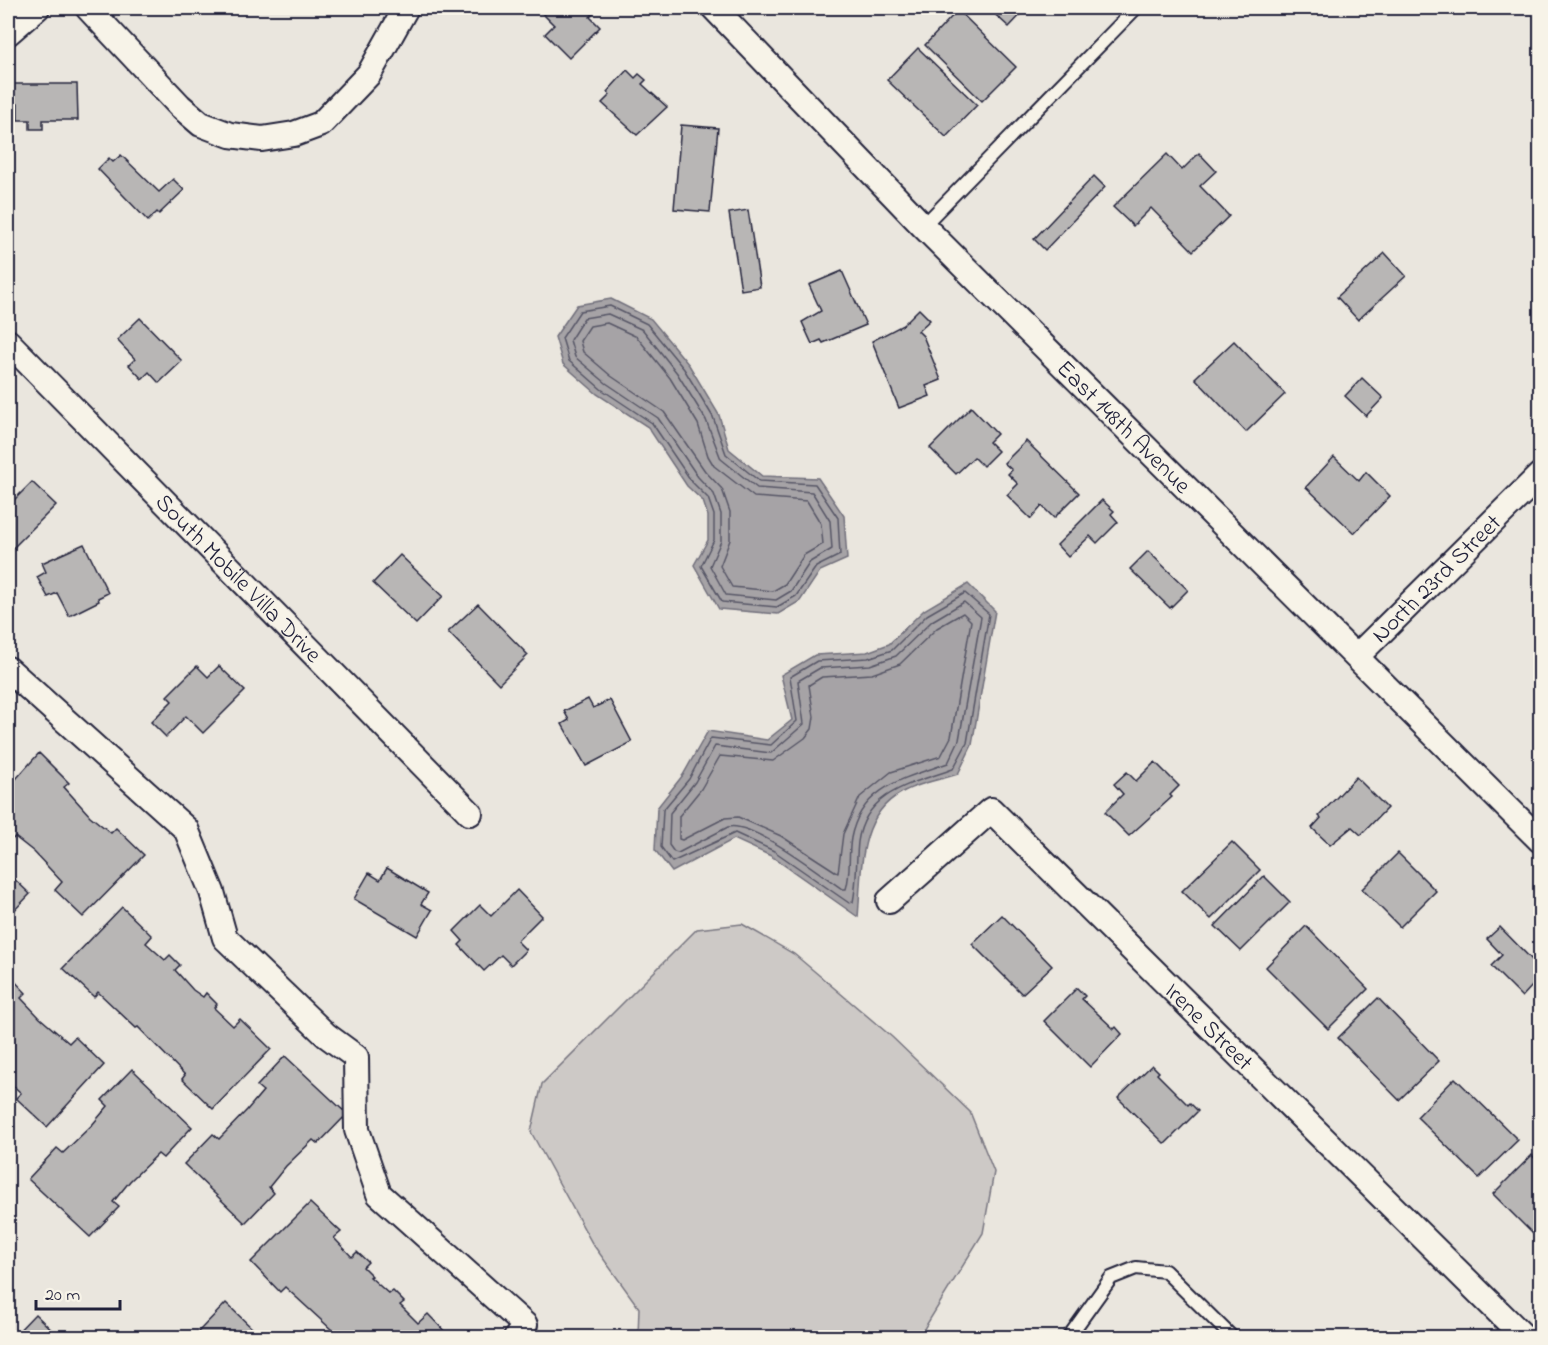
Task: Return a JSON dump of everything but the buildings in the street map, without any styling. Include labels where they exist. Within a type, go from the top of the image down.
[{"type":"street","points":[[8,33],[36,8]]},
{"type":"street","points":[[88,8],[180,106],[201,124],[230,135],[262,138],[294,134],[321,124],[369,75],[406,8]]},
{"type":"street","name":"East 148th Avenue","points":[[714,8],[923,226],[1540,840]]},
{"type":"street","name":"South Mobile Villa Drive","points":[[8,342],[470,813]]},
{"type":"street","name":"North 23rd Street","points":[[1357,656],[1540,475]]},
{"type":"street","points":[[8,669],[186,829],[213,892],[225,938],[326,1035],[356,1057],[357,1130],[379,1194],[525,1325],[516,1338]]},
{"type":"street","name":"Irene Street","points":[[889,901],[991,810],[1525,1338]]},
{"type":"lane","points":[[923,226],[1136,8]]},
{"type":"lane","points":[[1068,1338],[1111,1278],[1136,1268],[1166,1271],[1233,1338]]},
{"type":"shaded area","points":[[742,924],[794,954],[892,1037],[970,1112],[994,1172],[983,1233],[919,1337],[638,1337],[639,1308],[592,1243],[531,1132],[542,1084],[697,929]]},
{"type":"water","points":[[611,299],[651,319],[689,365],[719,415],[729,449],[762,476],[818,478],[844,516],[847,559],[820,571],[800,601],[778,614],[719,609],[694,565],[708,540],[708,516],[703,501],[687,486],[648,427],[597,394],[563,364],[555,337],[577,305]]},
{"type":"water","points":[[968,584],[995,611],[972,745],[958,774],[921,784],[901,793],[887,803],[876,816],[864,848],[858,917],[771,856],[734,839],[672,872],[655,850],[657,808],[683,775],[708,731],[767,740],[792,720],[781,675],[815,655],[867,652],[889,644],[924,610]]}]
